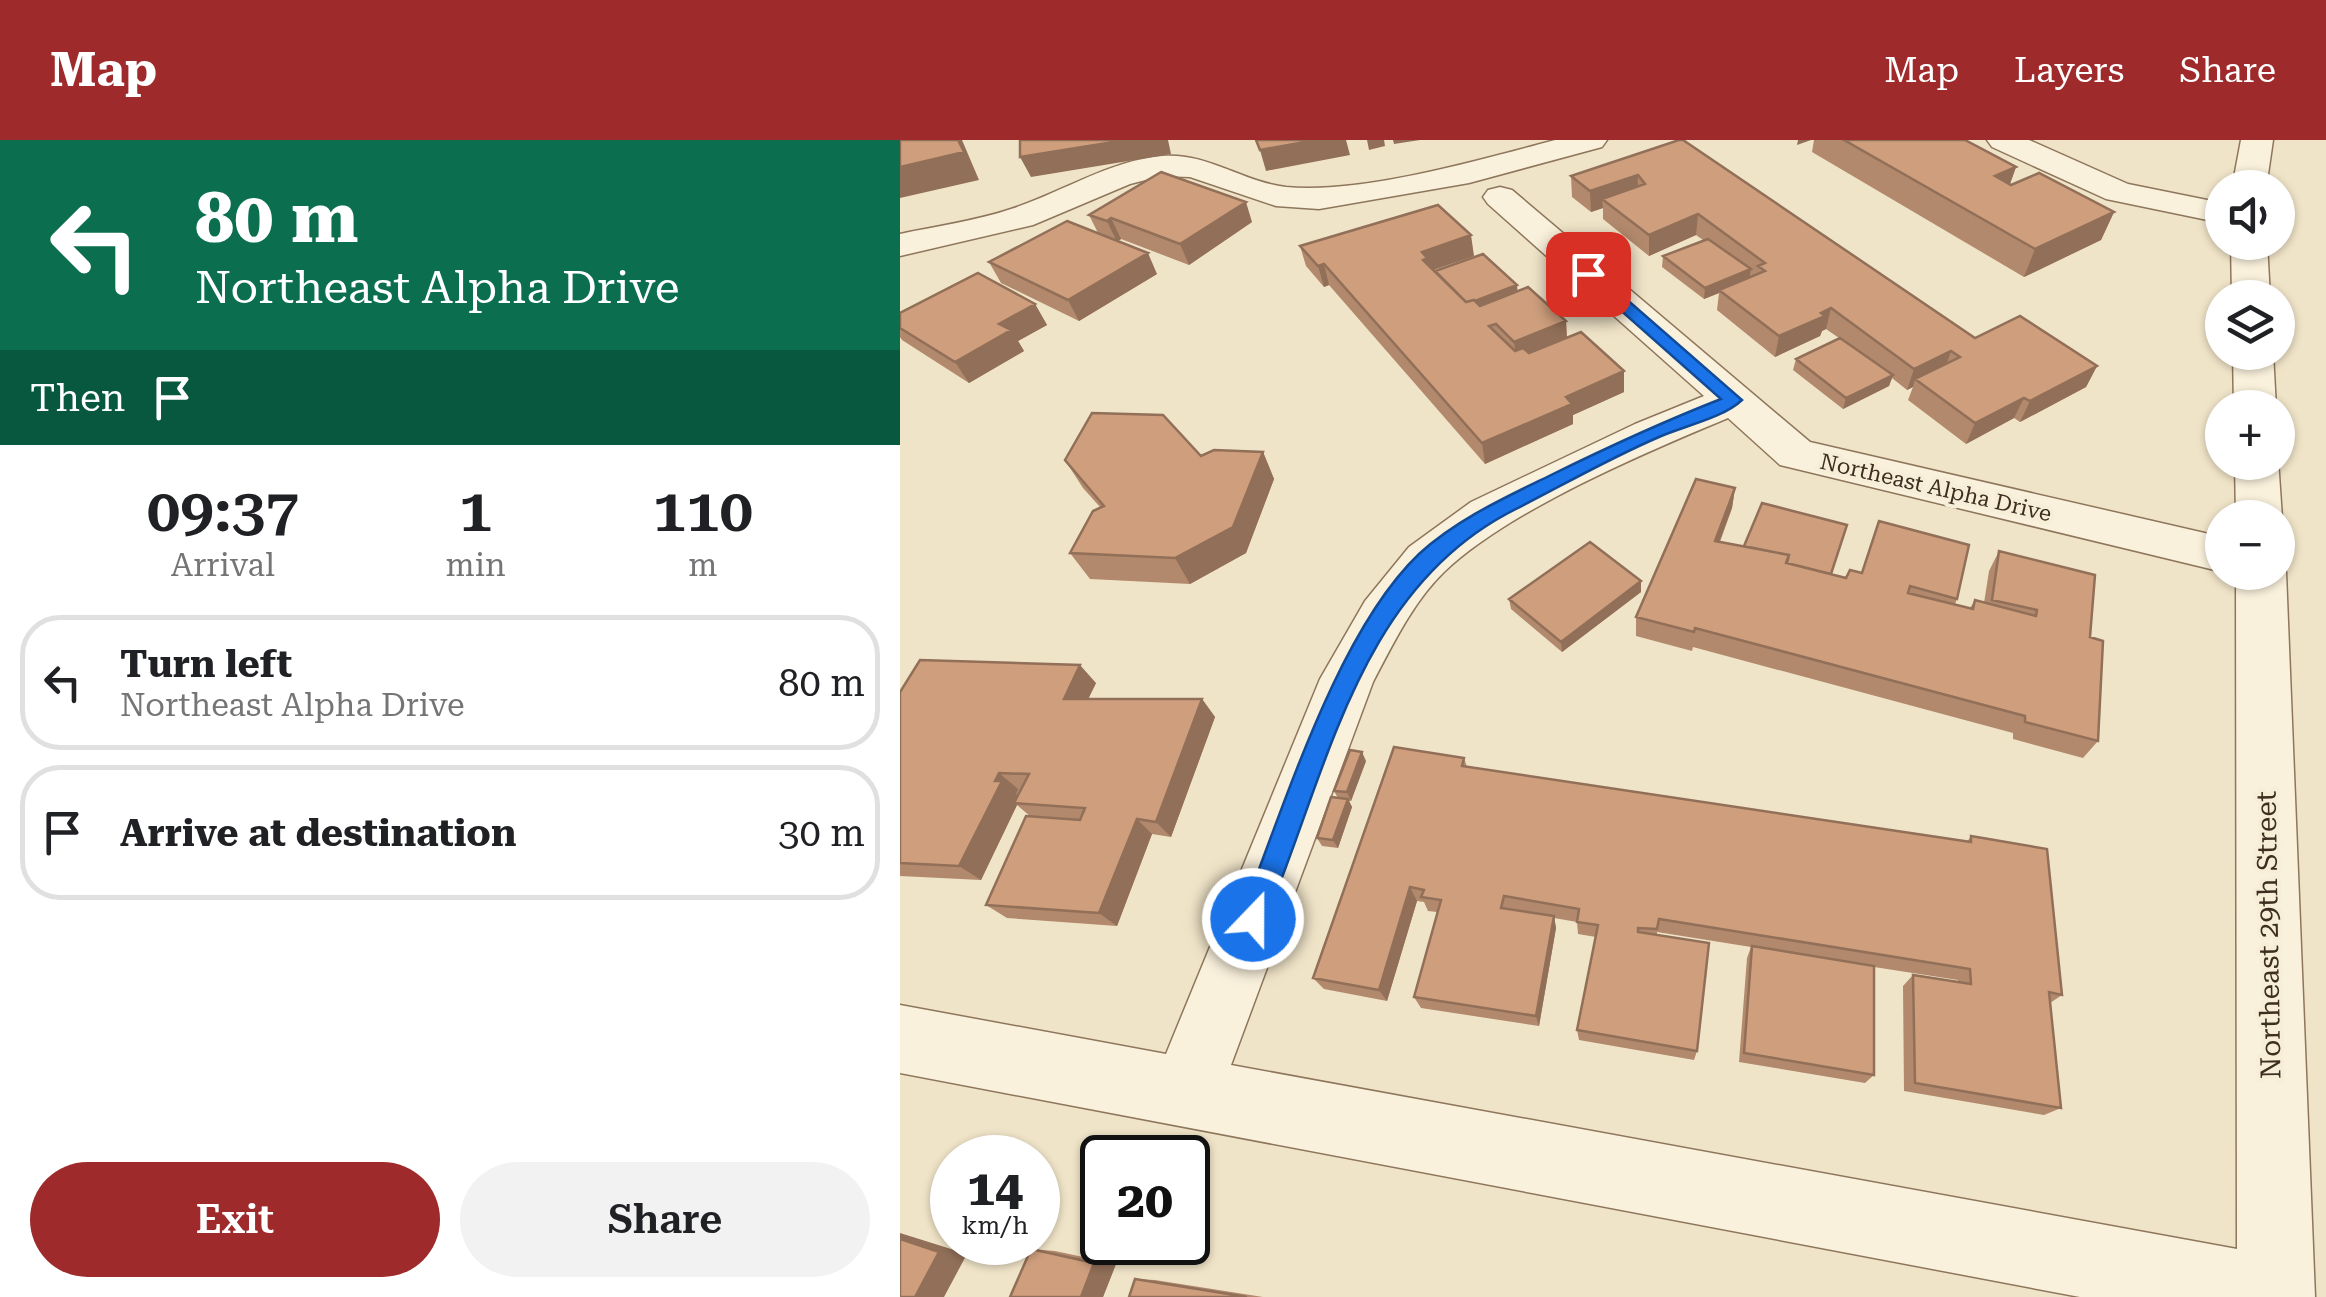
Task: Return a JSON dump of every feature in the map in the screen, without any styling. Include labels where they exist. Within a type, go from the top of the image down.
[{"type":"street","points":[[900,245],[1020,218],[1118,177],[1161,166],[1194,167],[1276,196],[1319,199],[1485,185],[1591,140]]},
{"type":"street","points":[[2003,140],[2118,192],[2205,210]]},
{"type":"street","points":[[2252,170],[2258,140]]},
{"type":"street","name":"Northeast Alpha Drive","points":[[1485,185],[1796,454],[2205,551]]},
{"type":"street","points":[[1186,1091],[1347,679],[1382,615],[1426,560],[1488,514],[1650,434],[1734,400]]},
{"type":"street","name":"Northeast 29th Street","points":[[2261,590],[2276,1296]]},
{"type":"street","points":[[900,1039],[2276,1296]]},
{"type":"building","points":[[900,140],[958,140],[964,152],[900,167]]},
{"type":"building","points":[[1020,140],[1126,140],[1020,157]]},
{"type":"building","points":[[1256,140],[1316,140],[1260,150]]},
{"type":"building","points":[[1679,140],[1975,338],[2020,316],[2097,366],[2030,401],[2024,398],[1975,423],[1915,379],[1960,357],[1951,351],[1914,369],[1831,308],[1821,313],[1825,316],[1779,336],[1719,290],[1765,271],[1758,266],[1765,263],[1698,214],[1649,235],[1602,199],[1645,184],[1638,175],[1590,191],[1571,176]]},
{"type":"building","points":[[1844,140],[1965,140],[2016,167],[1995,176],[2011,185],[2039,173],[2114,212],[2035,249]]},
{"type":"building","points":[[1161,172],[1246,202],[1180,244],[1111,218],[1107,221],[1089,215]]},
{"type":"building","points":[[1438,205],[1471,235],[1422,252],[1427,258],[1423,260],[1466,302],[1474,300],[1480,306],[1528,287],[1566,321],[1514,342],[1496,324],[1489,326],[1515,351],[1523,348],[1529,353],[1581,332],[1624,371],[1566,397],[1572,404],[1482,443],[1324,264],[1318,266],[1300,246]]},
{"type":"building","points":[[1067,221],[1148,253],[1068,300],[989,262]]},
{"type":"building","points":[[1708,239],[1751,269],[1705,288],[1663,256]]},
{"type":"building","points":[[1483,254],[1517,285],[1466,302],[1435,271]]},
{"type":"building","points":[[978,273],[1035,304],[999,324],[1011,330],[955,362],[900,328],[900,313]]},
{"type":"building","points":[[1840,338],[1893,375],[1846,398],[1796,359]]},
{"type":"building","points":[[1092,413],[1163,415],[1201,456],[1214,450],[1263,452],[1233,527],[1175,558],[1070,553],[1093,511],[1104,506],[1065,460]]},
{"type":"building","points":[[1696,479],[1735,488],[1715,541],[1789,555],[1786,563],[1846,578],[1850,570],[1862,573],[1879,521],[1969,545],[1957,599],[1910,586],[1908,593],[1973,609],[1975,600],[2036,616],[2037,610],[1992,600],[1999,551],[2095,575],[2090,637],[2103,641],[2098,741],[2025,722],[2025,716],[1695,628],[1694,632],[1636,617]]},
{"type":"building","points":[[1762,503],[1847,525],[1831,574],[1787,563],[1789,555],[1744,546]]},
{"type":"building","points":[[1590,542],[1641,581],[1561,642],[1509,599]]},
{"type":"building","points":[[920,660],[1080,665],[1064,699],[1202,699],[1156,822],[1137,819],[1099,913],[986,905],[1026,816],[1080,820],[1085,808],[1014,803],[1029,774],[999,773],[995,781],[1002,781],[959,866],[900,863],[900,692]]},
{"type":"building","points":[[1394,747],[1464,758],[1462,766],[1971,842],[1971,836],[2047,849],[2062,995],[2049,992],[2061,1108],[1915,1083],[1913,975],[1971,984],[1970,969],[1659,919],[1657,929],[1638,928],[1638,932],[1709,943],[1697,1051],[1577,1030],[1598,925],[1577,922],[1579,909],[1504,896],[1501,908],[1554,916],[1536,1016],[1414,997],[1441,900],[1421,897],[1424,890],[1410,887],[1379,990],[1313,978]]},
{"type":"building","points":[[1350,750],[1362,752],[1347,792],[1334,791]]},
{"type":"building","points":[[1331,797],[1348,799],[1333,840],[1317,838]]},
{"type":"building","points":[[1752,946],[1874,966],[1874,1075],[1744,1053]]},
{"type":"building","points":[[900,1239],[930,1249],[932,1265],[915,1297],[900,1297]]},
{"type":"building","points":[[1060,1255],[1080,1260],[1080,1265],[1093,1265],[1081,1297],[1010,1297],[1024,1265],[1060,1265]]},
{"type":"building","points":[[1135,1279],[1247,1297],[1129,1297]]},
{"type":"route","points":[[1253,919],[1347,679],[1382,615],[1426,560],[1488,514],[1650,434],[1734,400],[1588,274]]}]
